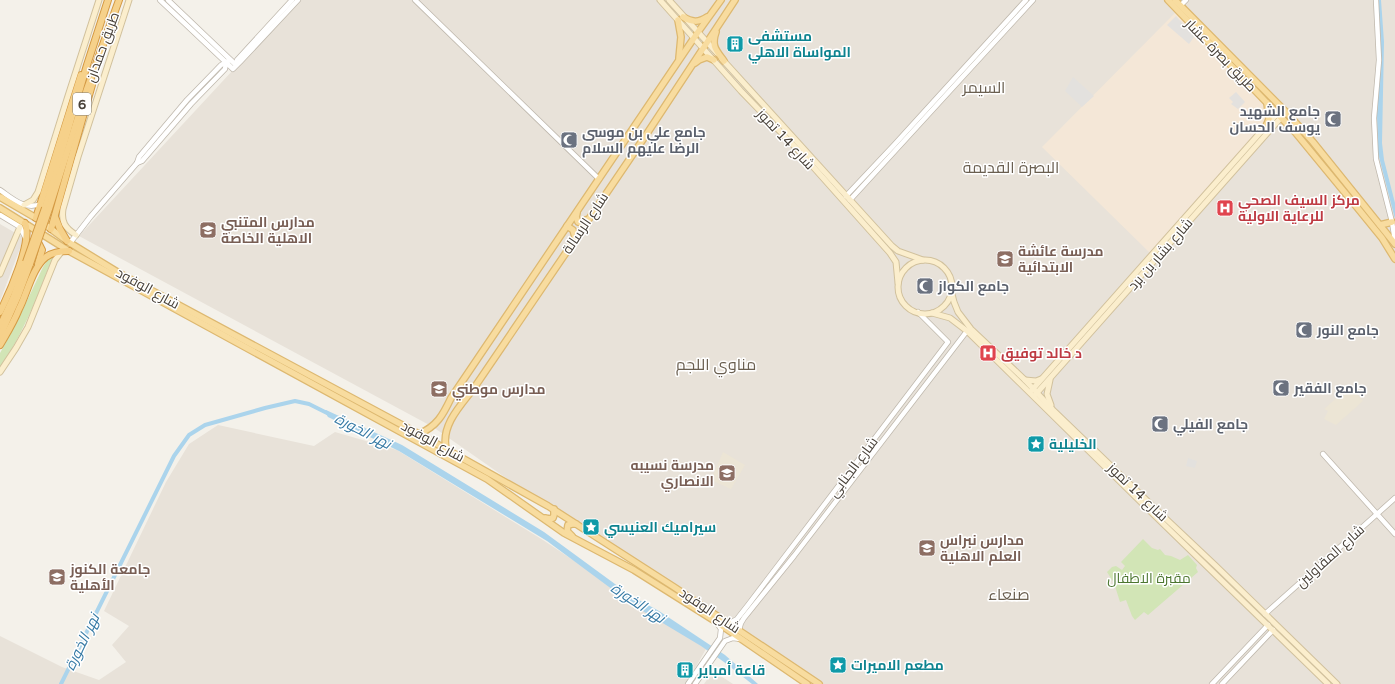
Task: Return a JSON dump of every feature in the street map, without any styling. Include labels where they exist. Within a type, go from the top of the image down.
[{"type":"highway","name":"طريق حمدان","points":[[45,207],[108,0]]},
{"type":"highway","name":"طريق حمدان","points":[[45,207],[119,0]]},
{"type":"highway","points":[[92,21],[100,24]]},
{"type":"highway","points":[[51,229],[92,86],[94,70]]},
{"type":"highway","points":[[36,218],[45,207]]},
{"type":"highway","name":"6","points":[[0,336],[18,296],[45,207]]},
{"type":"highway","points":[[55,217],[68,242]]},
{"type":"highway","points":[[0,312],[16,274],[25,244],[27,232],[22,225]]},
{"type":"highway","points":[[0,345],[19,311],[42,252],[41,248],[36,242],[31,241],[25,244]]},
{"type":"highway","points":[[36,269],[47,256],[56,252],[69,251]]},
{"type":"highway","name":"6","points":[[0,326],[28,263]]},
{"type":"main road","points":[[24,205],[34,198],[41,184],[99,0]]},
{"type":"main road","points":[[76,235],[67,229],[63,223],[63,208],[128,0]]},
{"type":"main road","name":"شارع 14 تموز","points":[[660,0],[680,19],[698,32],[892,246],[898,251],[923,260]]},
{"type":"main road","name":"شارع 14 تموز","points":[[669,0],[680,19],[694,38],[741,91],[799,151],[890,253],[896,262],[898,283]]},
{"type":"main road","name":"شارع الرسالة","points":[[419,434],[435,424],[578,209],[721,0]]},
{"type":"main road","name":"شارع الرسالة","points":[[446,448],[444,439],[445,432],[457,410],[474,388],[575,237],[646,135],[735,0]]},
{"type":"main road","name":"طريق بصرة عشار","points":[[1168,0],[1266,100],[1318,158],[1382,238],[1395,259]]},
{"type":"main road","points":[[1175,0],[1284,110],[1313,142],[1395,244]]},
{"type":"main road","points":[[679,61],[682,43],[680,19],[697,22],[711,15]]},
{"type":"main road","points":[[720,23],[713,42],[716,50],[724,61]]},
{"type":"main road","points":[[690,67],[704,57],[714,60]]},
{"type":"main road","points":[[1266,100],[1269,119],[1266,126]]},
{"type":"main road","name":"شارع بشار بن برد","points":[[1036,395],[1284,110]]},
{"type":"main road","name":"شارع بشار بن برد","points":[[1032,390],[1266,126],[1279,115]]},
{"type":"main road","name":"شارع الوفود","points":[[0,197],[36,218],[68,242],[149,289],[446,448],[554,509],[730,623],[820,684]]},
{"type":"main road","name":"شارع الوفود","points":[[0,208],[22,225],[488,479],[564,533],[634,570],[743,640],[807,684]]},
{"type":"main road","points":[[578,209],[576,217],[578,222],[583,223],[589,217]]},
{"type":"main road","points":[[1380,225],[1392,222]]},
{"type":"main road","points":[[0,274],[22,225]]},
{"type":"main road","points":[[567,226],[573,230],[575,237]]},
{"type":"main road","points":[[0,372],[28,327],[55,260],[62,251]]},
{"type":"main road","points":[[923,260],[933,261],[945,268],[951,280],[951,290],[947,302],[932,313],[914,311],[906,306],[899,294],[898,283],[900,276],[911,264],[923,260]]},
{"type":"main road","name":"شارع 14 تموز","points":[[951,290],[954,302],[972,329],[1024,380],[1036,395],[1328,684]]},
{"type":"main road","name":"شارع 14 تموز","points":[[932,313],[942,314],[968,331],[1032,390]]},
{"type":"main road","points":[[1024,380],[1036,381],[1044,377]]},
{"type":"main road","points":[[1050,379],[1047,394],[1053,410]]},
{"type":"main road","name":"شارع 14 تموز","points":[[1036,395],[1216,566],[1337,684]]},
{"type":"main road","points":[[448,404],[452,411],[457,410]]},
{"type":"main road","points":[[540,516],[549,519],[553,518],[554,509]]},
{"type":"main road","points":[[576,539],[569,533],[567,527],[568,525],[572,524],[580,526]]},
{"type":"street","points":[[160,0],[228,61]]},
{"type":"street","points":[[168,0],[234,67]]},
{"type":"street","points":[[234,67],[237,60],[292,0]]},
{"type":"street","points":[[234,67],[298,0]]},
{"type":"street","points":[[415,0],[599,179]]},
{"type":"street","points":[[846,196],[1026,0]]},
{"type":"street","points":[[850,200],[873,177],[1033,0]]},
{"type":"street","points":[[1181,6],[1186,0]]},
{"type":"street","points":[[1376,0],[1379,60],[1374,118],[1376,159],[1392,222],[1395,241]]},
{"type":"street","points":[[68,242],[76,235],[137,163],[138,158],[187,100],[221,65],[228,61]]},
{"type":"street","points":[[0,190],[24,205],[31,207],[45,207]]},
{"type":"street","points":[[0,215],[22,225]]},
{"type":"street","name":"شارع الجنابي","points":[[740,630],[742,616],[948,342],[918,312]]},
{"type":"street","name":"شارع الجنابي","points":[[730,623],[742,616],[798,551],[968,331]]},
{"type":"street","points":[[1323,454],[1395,534]]},
{"type":"street","name":"شارع المقاولين","points":[[1265,614],[1395,498]]},
{"type":"street","points":[[695,684],[721,636],[719,626],[714,621]]},
{"type":"street","points":[[1212,684],[1268,625]]},
{"type":"street","points":[[1222,684],[1273,630]]},
{"type":"street","points":[[688,684],[726,640],[737,638],[743,640]]},
{"type":"street","points":[[1254,640],[1259,645]]},
{"type":"shaded area","points":[[298,0],[1395,0],[1395,684],[814,684],[545,505],[433,427],[79,236]]},
{"type":"shaded area","points":[[1176,12],[1276,114],[1150,253],[1042,147]]},
{"type":"shaded area","points":[[1176,16],[1194,37],[1189,44],[1167,25]]},
{"type":"shaded area","points":[[1073,77],[1094,96],[1082,107],[1065,91]]},
{"type":"shaded area","points":[[1236,92],[1245,102],[1238,109],[1231,104],[1233,102],[1229,98]]},
{"type":"shaded area","points":[[0,224],[24,238],[0,301]]},
{"type":"shaded area","points":[[1350,386],[1363,401],[1336,425],[1324,419],[1328,411],[1324,409]]},
{"type":"shaded area","points":[[218,425],[314,446],[335,432],[397,450],[543,540],[706,649],[686,684],[0,684],[0,636],[62,667],[99,680],[126,662],[112,645],[129,626],[104,611],[166,482],[189,444]]},
{"type":"shaded area","name":"مدرسة نسيبه الانصاري","points":[[723,452],[745,465],[731,489],[711,480]]},
{"type":"shaded area","points":[[1188,458],[1197,461],[1195,468],[1186,466]]},
{"type":"shaded area","points":[[713,671],[733,684],[704,684]]},
{"type":"green space","points":[[56,253],[24,326],[0,369],[0,353],[15,326],[43,267],[49,258]]},
{"type":"green space","name":"مقبرة الاطفال","points":[[1143,539],[1152,548],[1158,550],[1160,549],[1165,555],[1180,560],[1188,555],[1197,565],[1196,568],[1198,572],[1148,615],[1144,612],[1135,620],[1126,600],[1120,602],[1114,583],[1107,572],[1112,567],[1116,566],[1122,570],[1125,566],[1121,562]]},
{"type":"water","points":[[1378,0],[1381,0],[1384,42],[1382,143],[1384,160],[1395,203],[1395,219],[1378,153],[1377,115],[1381,43]]},
{"type":"water","name":"نهر الخورة","points":[[326,410],[402,445],[544,532],[630,595],[659,611],[725,655],[758,684],[752,684],[701,646],[636,607],[547,541],[399,451],[328,417],[324,411]]},
{"type":"waterway","name":"نهر الخورة","points":[[61,684],[174,456],[189,435],[205,425],[295,401],[309,404],[327,413]]},
{"type":"place","name":"مستشفى المواساة اﻻهلي","points":[[735,44]]},
{"type":"place","name":"جامع الشهيد يوسف الحسان","points":[[1333,119]]},
{"type":"place","name":"جامع علي بن موسى الرضا عليهم السلام","points":[[569,140]]},
{"type":"place","name":"مركز السيف الصحي للرعاية الاولية","points":[[1225,208]]},
{"type":"place","name":"مدارس المتنبي الاهلية الخاصة","points":[[208,230]]},
{"type":"place","name":"مدرسة عائشة الابتدائية","points":[[1005,259]]},
{"type":"place","name":"جامع الكواز","points":[[925,286]]},
{"type":"place","name":"جامع النور","points":[[1304,330]]},
{"type":"place","name":"د خالد توفيق","points":[[988,353]]},
{"type":"place","name":"جامع الفقير","points":[[1281,388]]},
{"type":"place","name":"مدارس موطني","points":[[439,389]]},
{"type":"place","name":"جامع الفيلي","points":[[1160,424]]},
{"type":"place","name":"الخليلية","points":[[1036,444]]},
{"type":"place","name":"مدرسة نسيبه الانصاري","points":[[727,473]]},
{"type":"place","name":"سيراميك العنيسي","points":[[591,527]]},
{"type":"place","name":"مدارس نبراس العلم الاهلية","points":[[927,548]]},
{"type":"place","name":"جامعة الكنوز الأهلية","points":[[57,577]]},
{"type":"place","name":"مطعم الاميرات","points":[[838,665]]},
{"type":"place","name":"قاعة أمباير","points":[[685,670]]},
{"type":"district","name":"السيمر","points":[[984,87]]},
{"type":"district","name":"البصرة القديمة","points":[[1011,167]]},
{"type":"district","name":"مناوي اللجم","points":[[716,364]]},
{"type":"district","name":"صنعاء","points":[[1009,594]]}]
